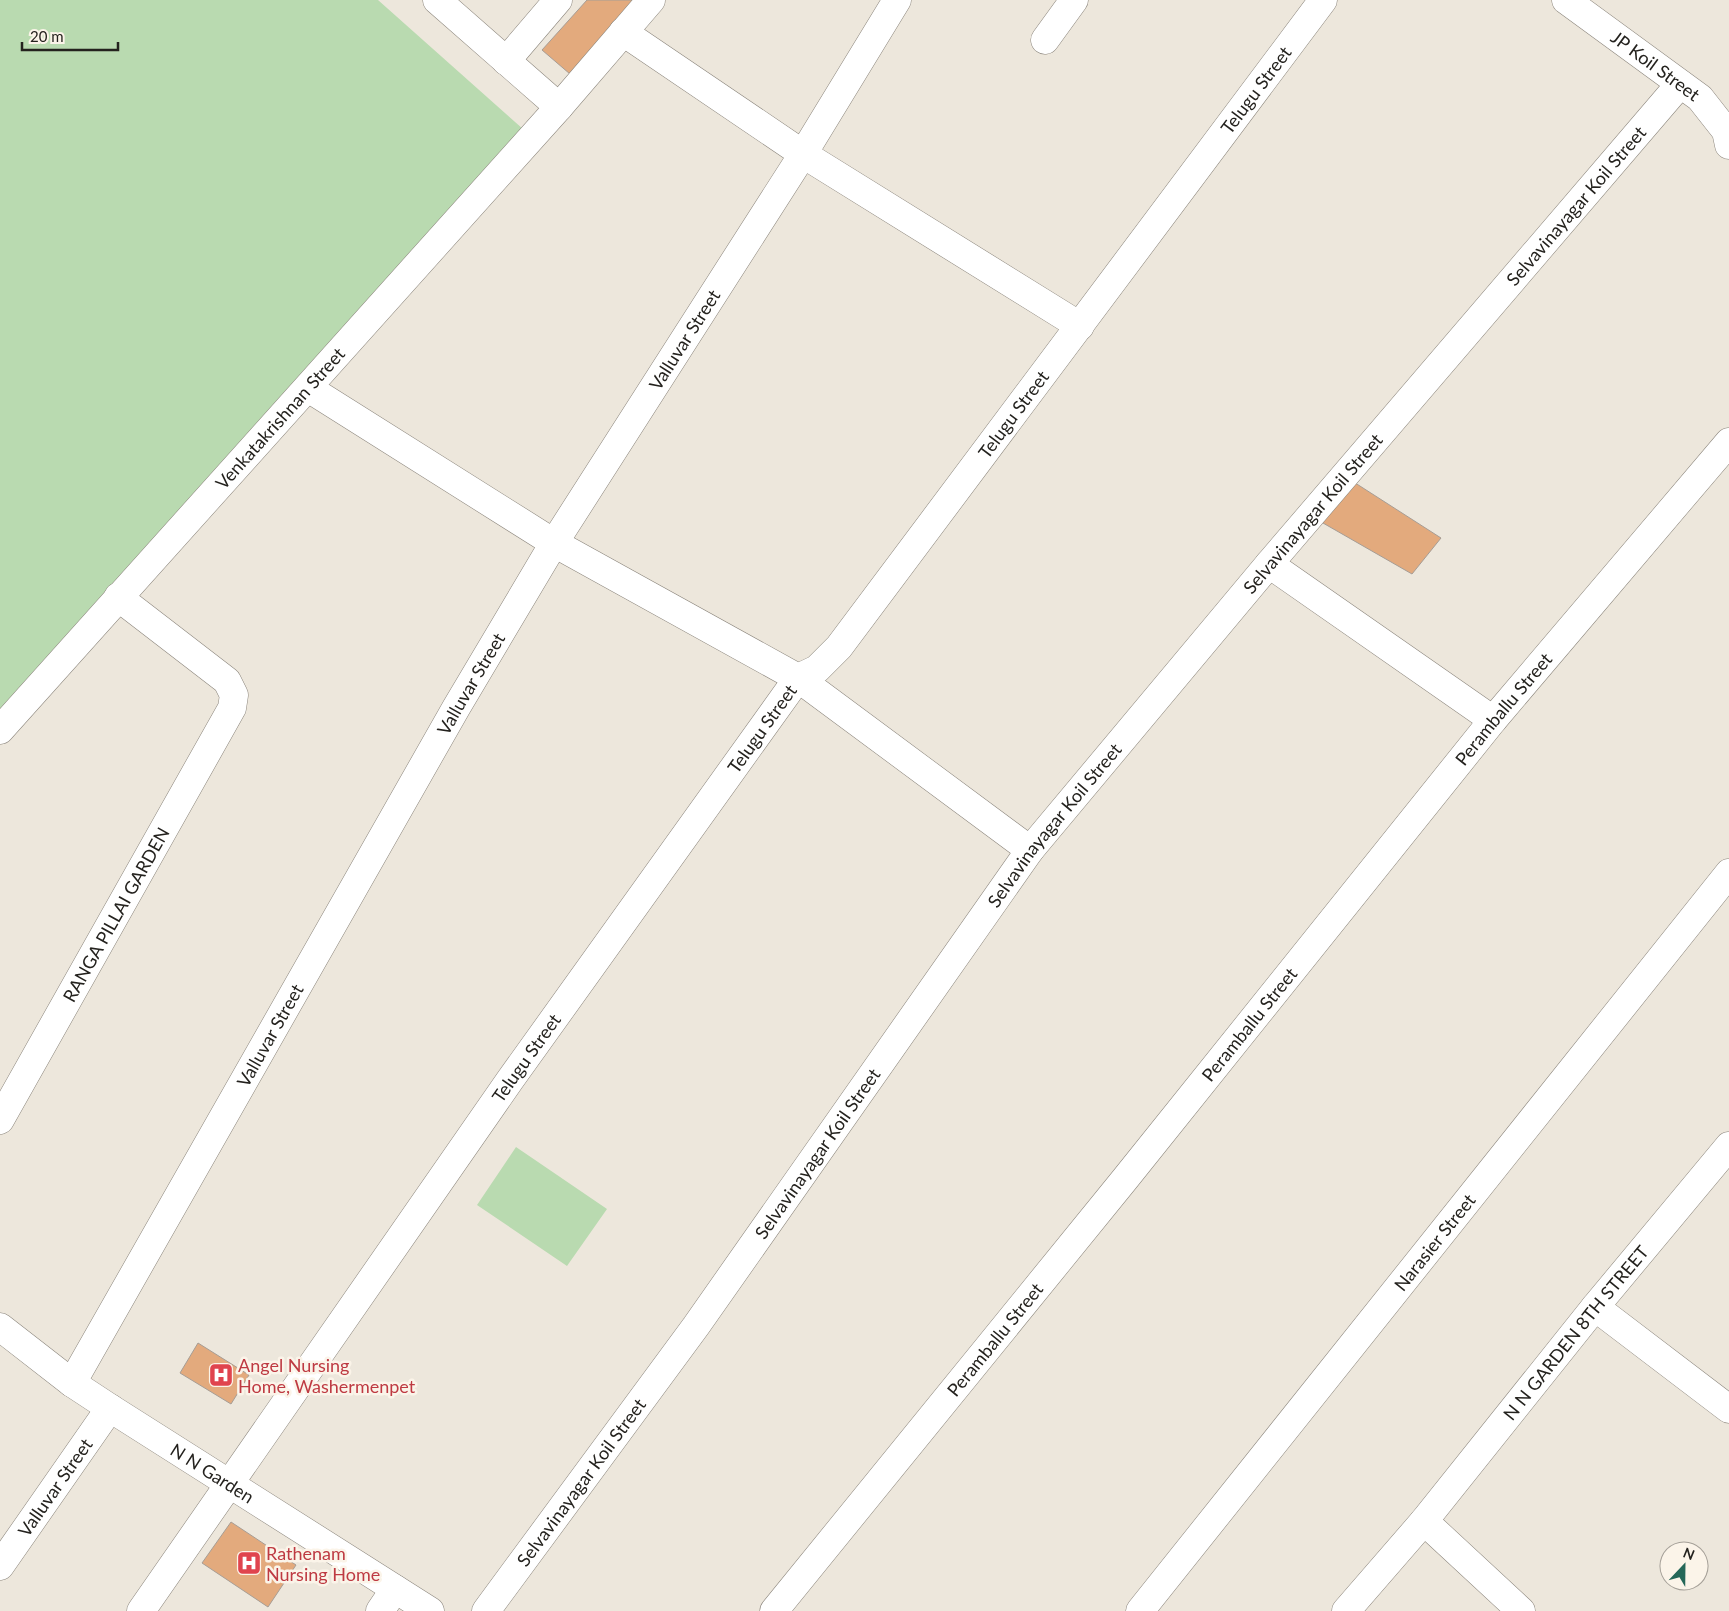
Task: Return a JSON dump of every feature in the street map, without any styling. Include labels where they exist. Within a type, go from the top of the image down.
[{"type":"street","points":[[437,0],[559,107]]},
{"type":"street","points":[[506,61],[558,0]]},
{"type":"street","name":"Venkatakrishnan Street","points":[[0,730],[559,107],[651,0]]},
{"type":"street","name":"Valluvar Street","points":[[72,1383],[451,716],[554,543],[803,154],[897,0]]},
{"type":"street","points":[[1045,40],[1074,0]]},
{"type":"street","name":"Telugu Street","points":[[141,1611],[510,1080],[798,678],[817,669],[839,647],[1324,0]]},
{"type":"street","name":"JP Koil Street","points":[[1566,0],[1700,98],[1714,113],[1726,131],[1729,145]]},
{"type":"street","points":[[623,32],[803,154],[1080,326]]},
{"type":"street","name":"Selvavinayagar Koil Street","points":[[486,1611],[696,1326],[1030,850],[1269,564],[1680,84]]},
{"type":"street","points":[[308,388],[554,543],[798,678],[1030,850]]},
{"type":"street","name":"Peramballu Street","points":[[774,1611],[1119,1186],[1493,720],[1729,442]]},
{"type":"street","points":[[1269,564],[1493,720]]},
{"type":"street","name":"RANGA PILLAI GARDEN","points":[[0,1120],[232,708],[234,695],[227,681],[118,597]]},
{"type":"street","name":"Narasier Street","points":[[1140,1611],[1729,873]]},
{"type":"street","name":"N N GARDEN 8TH STREET","points":[[1346,1611],[1424,1520],[1595,1307],[1729,1146]]},
{"type":"street","points":[[1595,1307],[1729,1410]]},
{"type":"street","name":"N N Garden","points":[[0,1328],[72,1383],[231,1483],[388,1600],[430,1611]]},
{"type":"street","name":"Valluvar Street","points":[[0,1566],[110,1408]]},
{"type":"street","points":[[1424,1520],[1521,1611]]},
{"type":"green space","points":[[0,0],[378,0],[532,137],[0,734]]},
{"type":"green space","points":[[516,1147],[607,1209],[567,1266],[477,1205]]},
{"type":"building","points":[[587,0],[648,0],[577,80],[542,50]]},
{"type":"building","points":[[1349,479],[1441,538],[1412,574],[1316,519]]},
{"type":"building","points":[[198,1343],[249,1375],[231,1404],[180,1373]]},
{"type":"building","points":[[231,1522],[296,1565],[268,1607],[202,1563]]},
{"type":"place","name":"Angel Nursing Home, Washermenpet","points":[[221,1375]]},
{"type":"place","name":"Rathenam Nursing Home","points":[[249,1563]]}]
